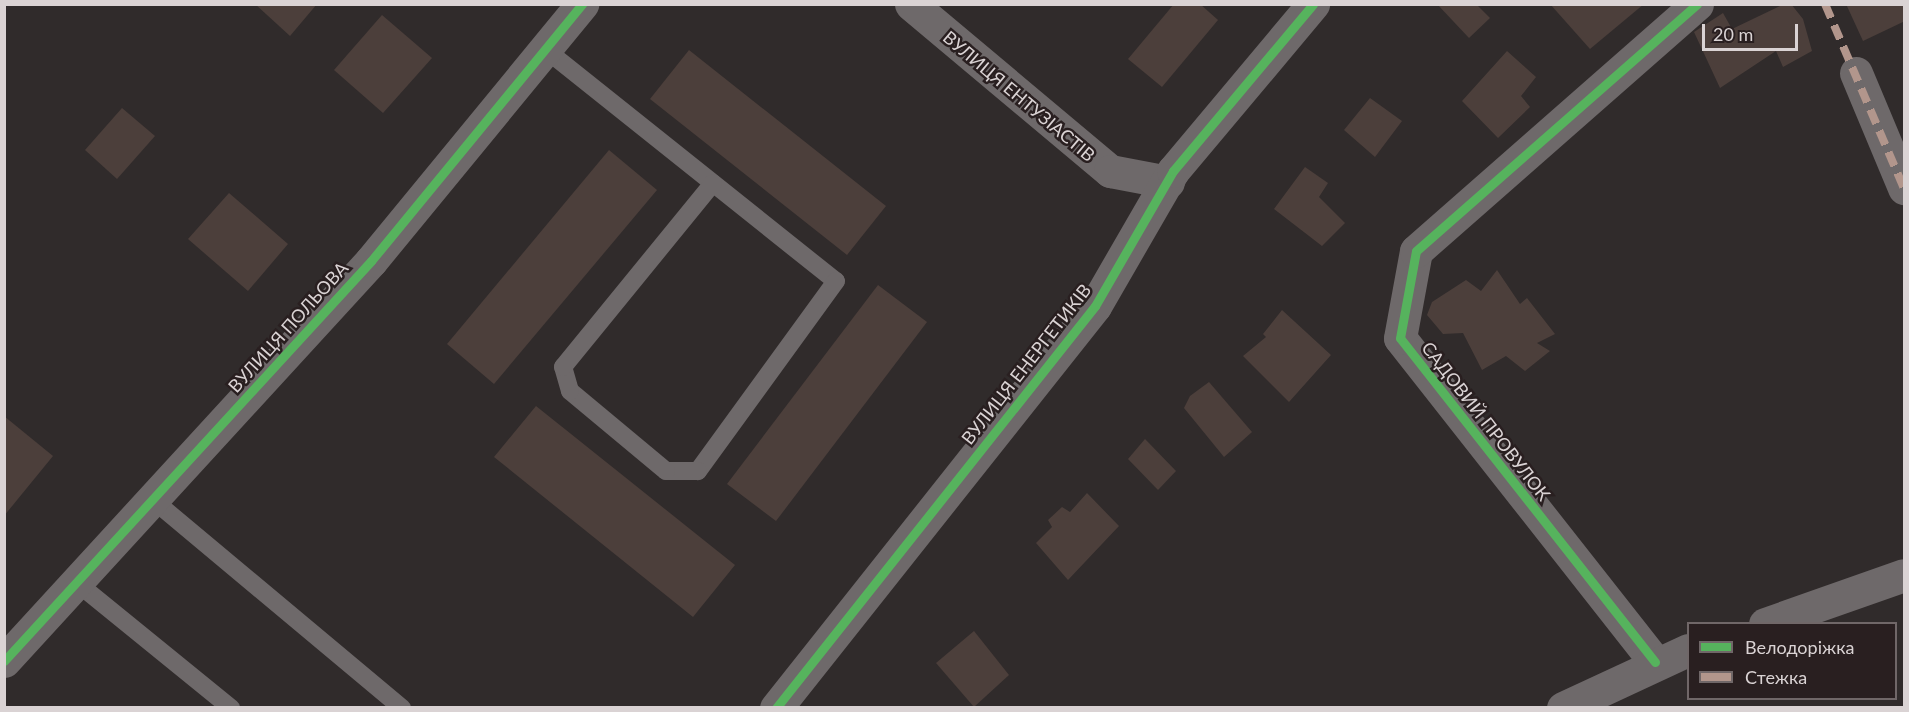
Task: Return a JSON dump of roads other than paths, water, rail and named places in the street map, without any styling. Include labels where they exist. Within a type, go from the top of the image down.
[{"type":"street","name":"ВУЛИЦЯ ПОЛЬОВА","points":[[9,646],[76,582],[371,261],[582,4]]},
{"type":"street","name":"ВУЛИЦЯ ЕНТУЗІАСТІВ","points":[[911,4],[1110,171],[1168,182]]},
{"type":"street","name":"ВУЛИЦЯ ЕНЕРГЕТИКІВ","points":[[776,708],[1095,306],[1168,182],[1313,4]]},
{"type":"street","name":"САДОВИЙ ПРОВУЛОК","points":[[1655,662],[1400,338],[1416,251],[1697,4]]},
{"type":"street","points":[[1857,73],[1905,188]]},
{"type":"street","points":[[1772,622],[1905,575]]},
{"type":"street","points":[[1563,708],[1655,662],[1687,651]]},
{"type":"lane","points":[[545,49],[836,281],[698,471],[666,471],[570,391],[563,367],[713,183]]},
{"type":"lane","points":[[152,499],[402,708]]},
{"type":"lane","points":[[76,582],[231,708]]}]
